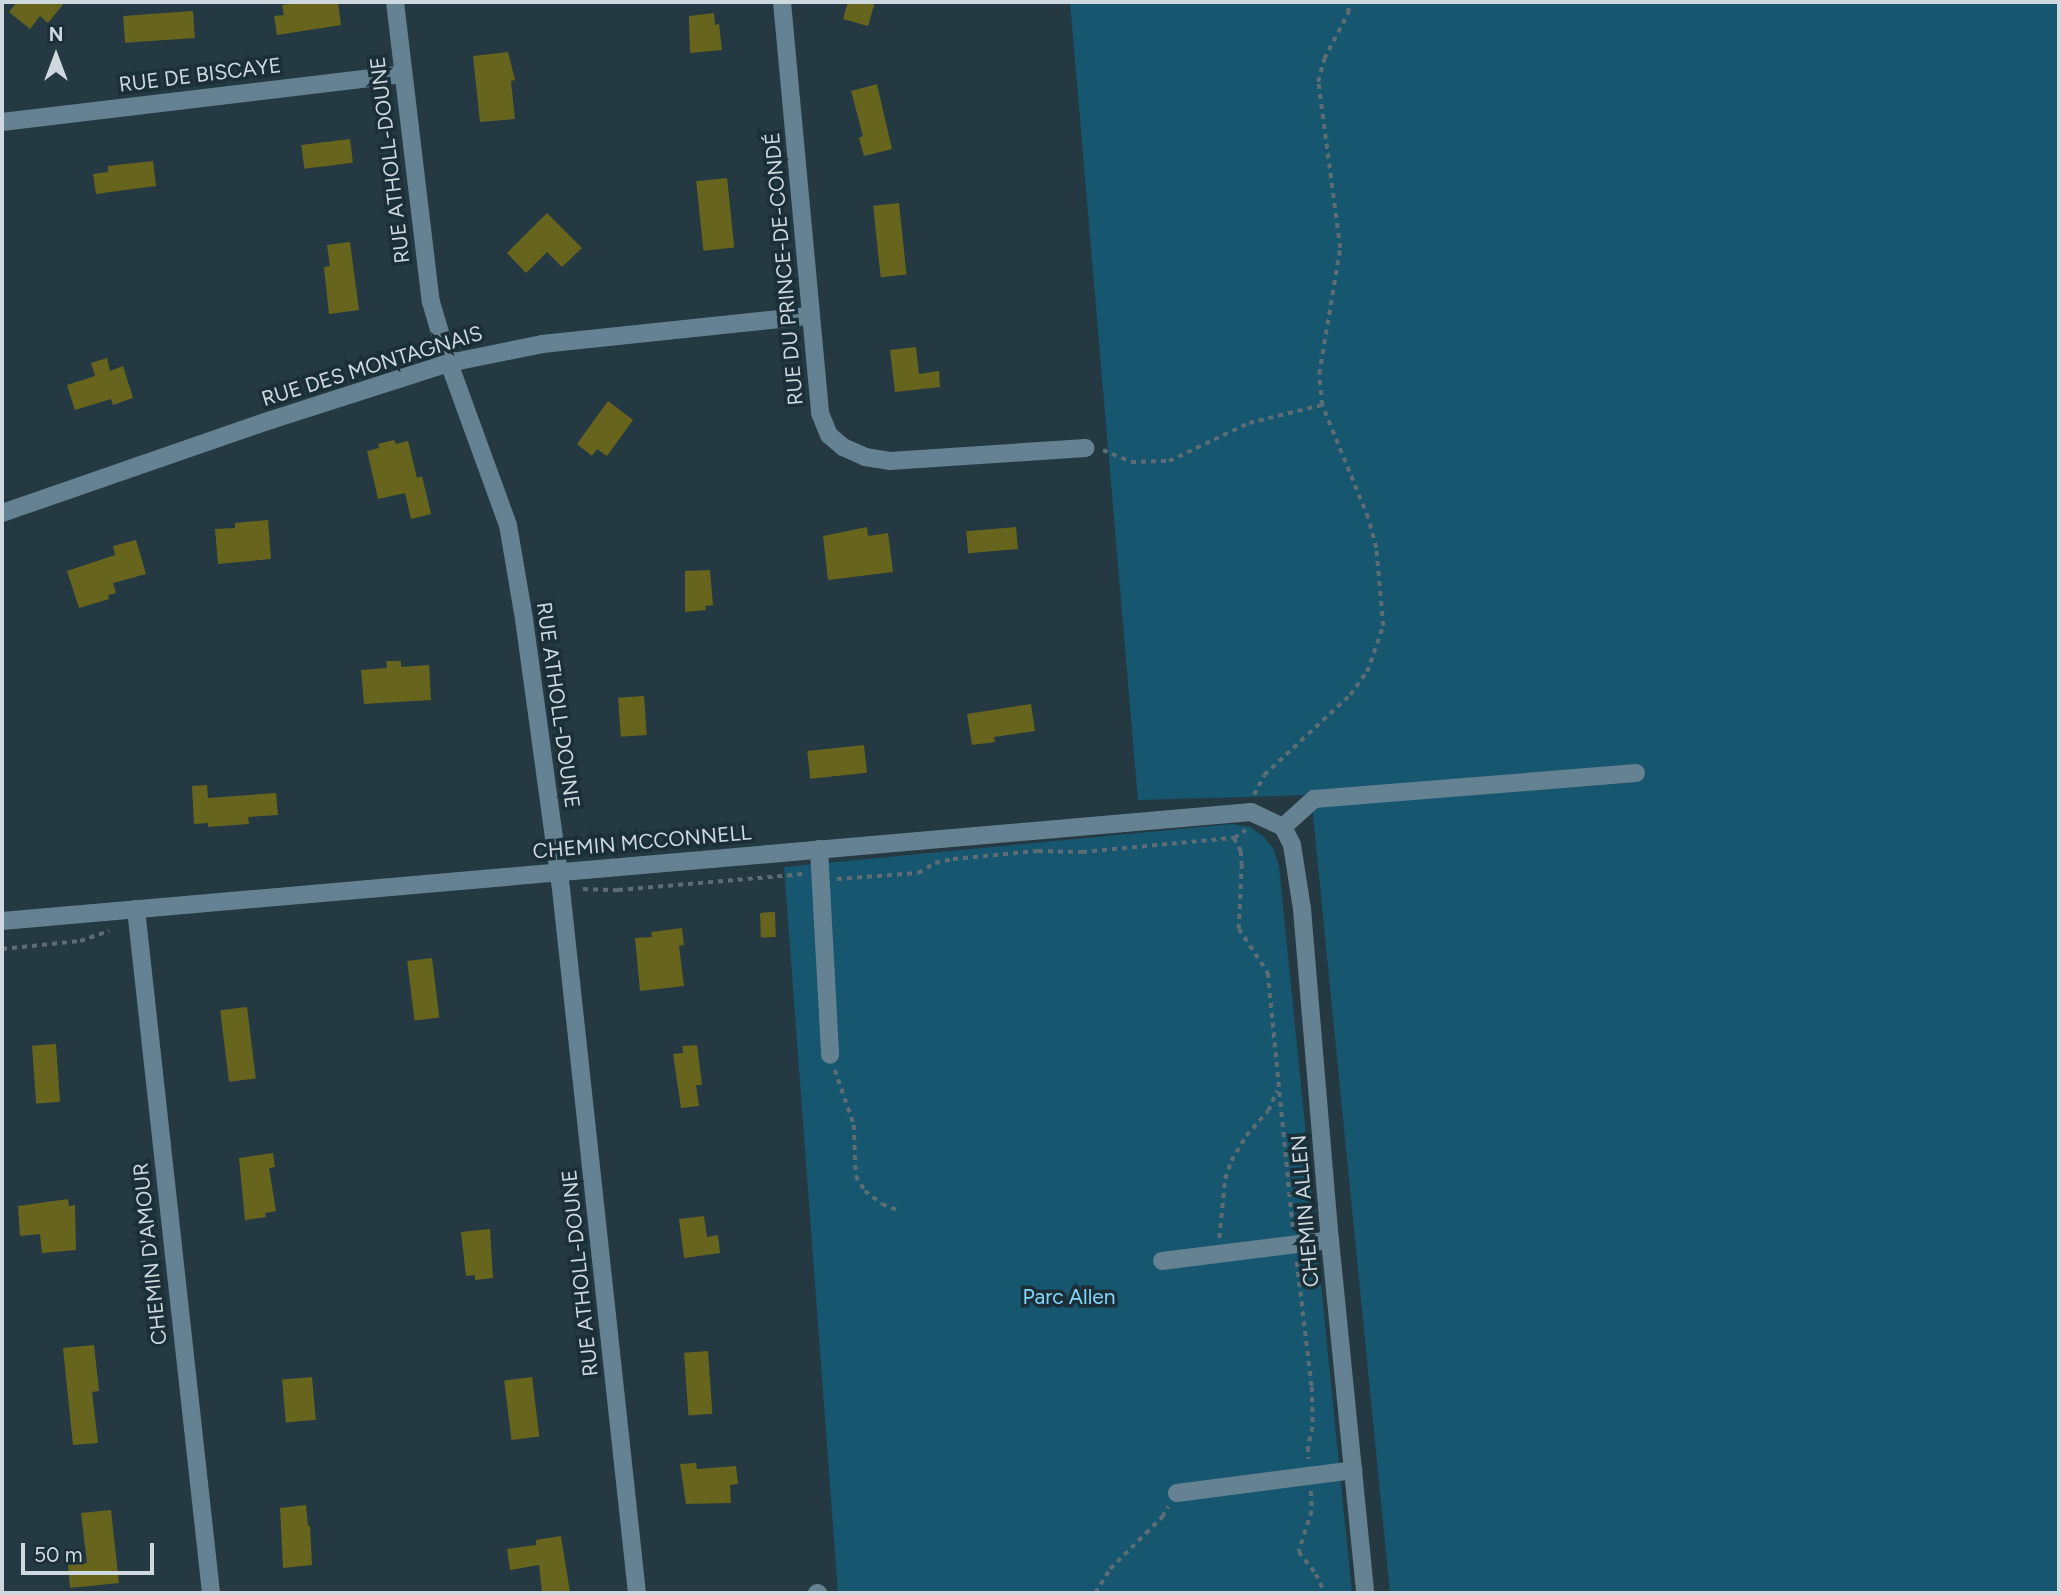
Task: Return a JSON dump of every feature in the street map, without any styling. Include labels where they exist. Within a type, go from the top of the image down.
[{"type":"street","name":"RUE ATHOLL-DOUNE","points":[[395,2],[431,302],[449,363],[508,525],[524,619],[560,881],[637,1593]]},
{"type":"street","name":"RUE DU PRINCE-DE-CONDÉ","points":[[782,2],[820,413],[829,435],[843,447],[865,457],[916,460],[1086,448]]},
{"type":"street","name":"RUE DE BISCAYE","points":[[2,122],[403,74]]},
{"type":"street","name":"RUE DES MONTAGNAIS","points":[[2,513],[271,420],[449,363],[542,344],[810,316]]},
{"type":"street","points":[[1251,812],[1283,827],[1314,799],[1636,772]]},
{"type":"street","name":"CHEMIN MCCONNELL","points":[[2,921],[137,917],[560,881],[819,849],[1251,812]]},
{"type":"street","name":"CHEMIN ALLEN","points":[[1283,827],[1292,845],[1302,909],[1330,1240],[1366,1593]]},
{"type":"street","points":[[819,849],[830,1055]]},
{"type":"street","name":"CHEMIN D'AMOUR","points":[[137,917],[211,1593]]},
{"type":"street","points":[[1162,1261],[1330,1240]]},
{"type":"street","points":[[1177,1493],[1354,1470]]},
{"type":"path","points":[[560,881],[618,890],[793,873],[831,879],[896,877],[918,873],[935,863],[953,859],[1038,851],[1082,852],[1234,838],[1245,832],[1255,790],[1264,775],[1350,695],[1367,672],[1383,626],[1376,548],[1371,528],[1322,405],[1319,374],[1339,248],[1318,82],[1324,59],[1348,13],[1349,2]]},
{"type":"path","points":[[1086,448],[1101,450],[1131,462],[1170,461],[1249,424],[1322,405]]},
{"type":"path","points":[[1234,838],[1241,851],[1242,864],[1239,929],[1268,974],[1312,1387],[1313,1427],[1308,1447],[1312,1511],[1299,1552],[1316,1574],[1325,1593]]},
{"type":"path","points":[[2,949],[80,941],[137,917]]},
{"type":"path","points":[[830,1055],[854,1125],[856,1176],[865,1191],[899,1211]]},
{"type":"path","points":[[1220,1254],[1219,1224],[1231,1161],[1246,1136],[1268,1111],[1279,1085]]},
{"type":"path","points":[[1095,1593],[1110,1569],[1162,1517],[1177,1493]]},
{"type":"green space","points":[[1070,2],[2059,2],[2059,1593],[1390,1593],[1311,795],[1138,800]]},
{"type":"green space","name":"Parc Allen","points":[[1232,824],[1250,827],[1263,836],[1273,848],[1279,866],[1352,1593],[838,1593],[784,867]]},
{"type":"building","points":[[17,2],[65,2],[48,23],[40,16],[30,29],[9,12]]},
{"type":"building","points":[[338,2],[341,25],[277,35],[274,16],[284,15],[282,5]]},
{"type":"building","points":[[848,2],[875,2],[868,26],[843,19]]},
{"type":"building","points":[[193,11],[195,38],[125,43],[123,16]]},
{"type":"building","points":[[714,13],[715,25],[719,24],[722,50],[690,53],[689,16]]},
{"type":"building","points":[[508,52],[515,80],[511,81],[515,119],[480,122],[473,56]]},
{"type":"building","points":[[877,84],[892,149],[864,156],[859,138],[863,136],[851,91]]},
{"type":"building","points":[[350,139],[353,163],[304,169],[301,145]]},
{"type":"building","points":[[153,161],[156,186],[96,194],[93,174],[108,172],[108,166]]},
{"type":"building","points":[[727,178],[734,248],[703,251],[696,181]]},
{"type":"building","points":[[899,203],[907,275],[881,277],[873,206]]},
{"type":"building","points":[[547,213],[582,248],[562,267],[547,252],[526,273],[507,253]]},
{"type":"building","points":[[350,242],[359,310],[329,314],[324,267],[330,266],[327,245]]},
{"type":"building","points":[[916,347],[919,374],[939,371],[940,387],[895,392],[890,350]]},
{"type":"building","points":[[107,358],[110,371],[123,366],[133,398],[113,405],[111,399],[75,410],[67,385],[95,376],[91,363]]},
{"type":"building","points":[[608,401],[633,420],[607,456],[597,449],[592,456],[577,444]]},
{"type":"building","points":[[394,440],[396,444],[408,441],[417,478],[422,476],[431,514],[411,519],[405,493],[378,499],[367,451],[379,448],[378,444]]},
{"type":"building","points":[[268,520],[271,559],[218,564],[215,529],[235,528],[235,523]]},
{"type":"building","points":[[867,527],[868,536],[888,533],[893,572],[828,580],[823,536]]},
{"type":"building","points":[[1016,527],[1018,549],[968,553],[966,531]]},
{"type":"building","points":[[136,540],[146,574],[113,583],[116,593],[108,595],[109,599],[79,608],[67,571],[115,555],[113,546]]},
{"type":"building","points":[[710,570],[713,605],[705,606],[706,610],[685,612],[685,571]]},
{"type":"building","points":[[386,661],[401,661],[401,667],[429,665],[431,700],[364,704],[361,670],[387,668]]},
{"type":"building","points":[[644,696],[647,735],[621,737],[618,698]]},
{"type":"building","points":[[1031,704],[1035,731],[994,737],[995,742],[972,745],[967,714]]},
{"type":"building","points":[[864,745],[867,773],[810,779],[807,751]]},
{"type":"building","points":[[207,785],[208,798],[276,793],[278,815],[248,817],[249,824],[208,827],[208,823],[194,824],[192,786]]},
{"type":"building","points":[[775,912],[776,937],[761,938],[760,913]]},
{"type":"building","points":[[682,928],[684,945],[679,946],[684,986],[640,991],[635,938],[652,937],[651,932]]},
{"type":"building","points":[[432,958],[439,1018],[414,1021],[407,961]]},
{"type":"building","points":[[247,1007],[256,1078],[229,1082],[220,1010]]},
{"type":"building","points":[[56,1044],[60,1102],[36,1104],[32,1046]]},
{"type":"building","points":[[697,1045],[702,1085],[696,1085],[699,1106],[681,1108],[673,1054],[683,1053],[682,1046]]},
{"type":"building","points":[[273,1153],[275,1167],[269,1168],[276,1211],[265,1213],[266,1217],[245,1220],[239,1158]]},
{"type":"building","points":[[68,1199],[69,1206],[75,1205],[76,1250],[42,1253],[40,1234],[20,1236],[18,1206]]},
{"type":"building","points":[[704,1216],[707,1237],[718,1235],[720,1253],[684,1258],[679,1219]]},
{"type":"building","points":[[490,1229],[493,1278],[475,1280],[475,1275],[466,1276],[461,1232]]},
{"type":"building","points":[[94,1345],[99,1391],[92,1392],[98,1443],[73,1445],[63,1348]]},
{"type":"building","points":[[708,1351],[712,1414],[688,1416],[684,1353]]},
{"type":"building","points":[[312,1377],[316,1420],[286,1422],[282,1380]]},
{"type":"building","points":[[532,1377],[539,1437],[512,1440],[504,1380]]},
{"type":"building","points":[[696,1463],[697,1469],[736,1466],[738,1484],[730,1485],[731,1503],[686,1504],[680,1464]]},
{"type":"building","points":[[306,1505],[312,1565],[283,1568],[280,1508]]},
{"type":"building","points":[[111,1510],[119,1583],[70,1588],[68,1565],[87,1563],[81,1513]]},
{"type":"building","points":[[561,1536],[570,1592],[542,1593],[539,1565],[510,1570],[507,1549],[536,1545],[536,1540]]}]
